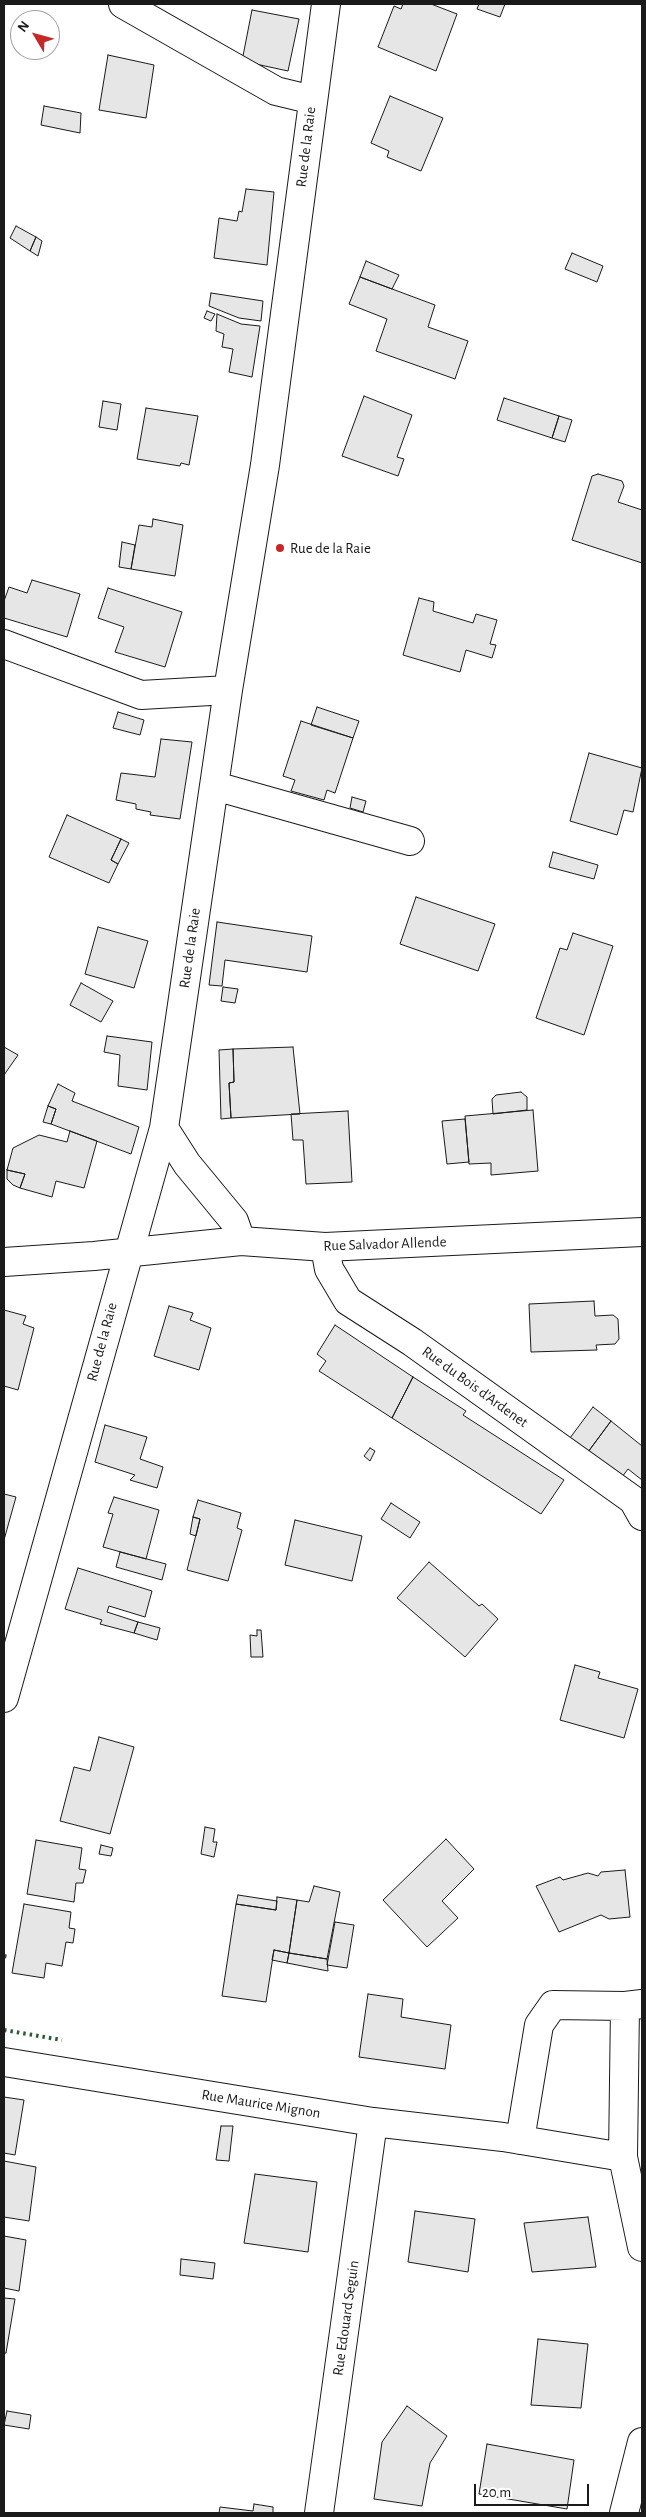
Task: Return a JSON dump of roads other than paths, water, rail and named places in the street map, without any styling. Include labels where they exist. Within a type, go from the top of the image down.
[{"type":"street","points":[[123,4],[276,91],[313,100]]},
{"type":"street","name":"Rue de la Raie","points":[[4,1698],[164,1128],[228,690],[265,465],[326,4]]},
{"type":"street","points":[[4,644],[141,695],[228,690]]},
{"type":"street","points":[[214,786],[410,841]]},
{"type":"street","points":[[164,1128],[188,1164],[234,1220],[241,1241]]},
{"type":"street","name":"Rue Salvador Allende","points":[[4,1262],[241,1241],[325,1248],[642,1232]]},
{"type":"street","name":"Rue du Bois d'Ardenet","points":[[325,1248],[329,1269],[348,1301],[412,1342],[633,1500],[642,1516]]},
{"type":"street","points":[[520,2140],[539,2025],[552,2005],[634,2005],[623,2157],[642,2247]]},
{"type":"street","name":"Rue Maurice Mignon","points":[[4,2062],[373,2122],[520,2140],[623,2157]]},
{"type":"street","name":"Rue Edouard Seguin","points":[[319,2513],[373,2122]]},
{"type":"street","points":[[624,2513],[642,2442]]},
{"type":"place","name":"Rue de la Raie","points":[[280,548]]}]
